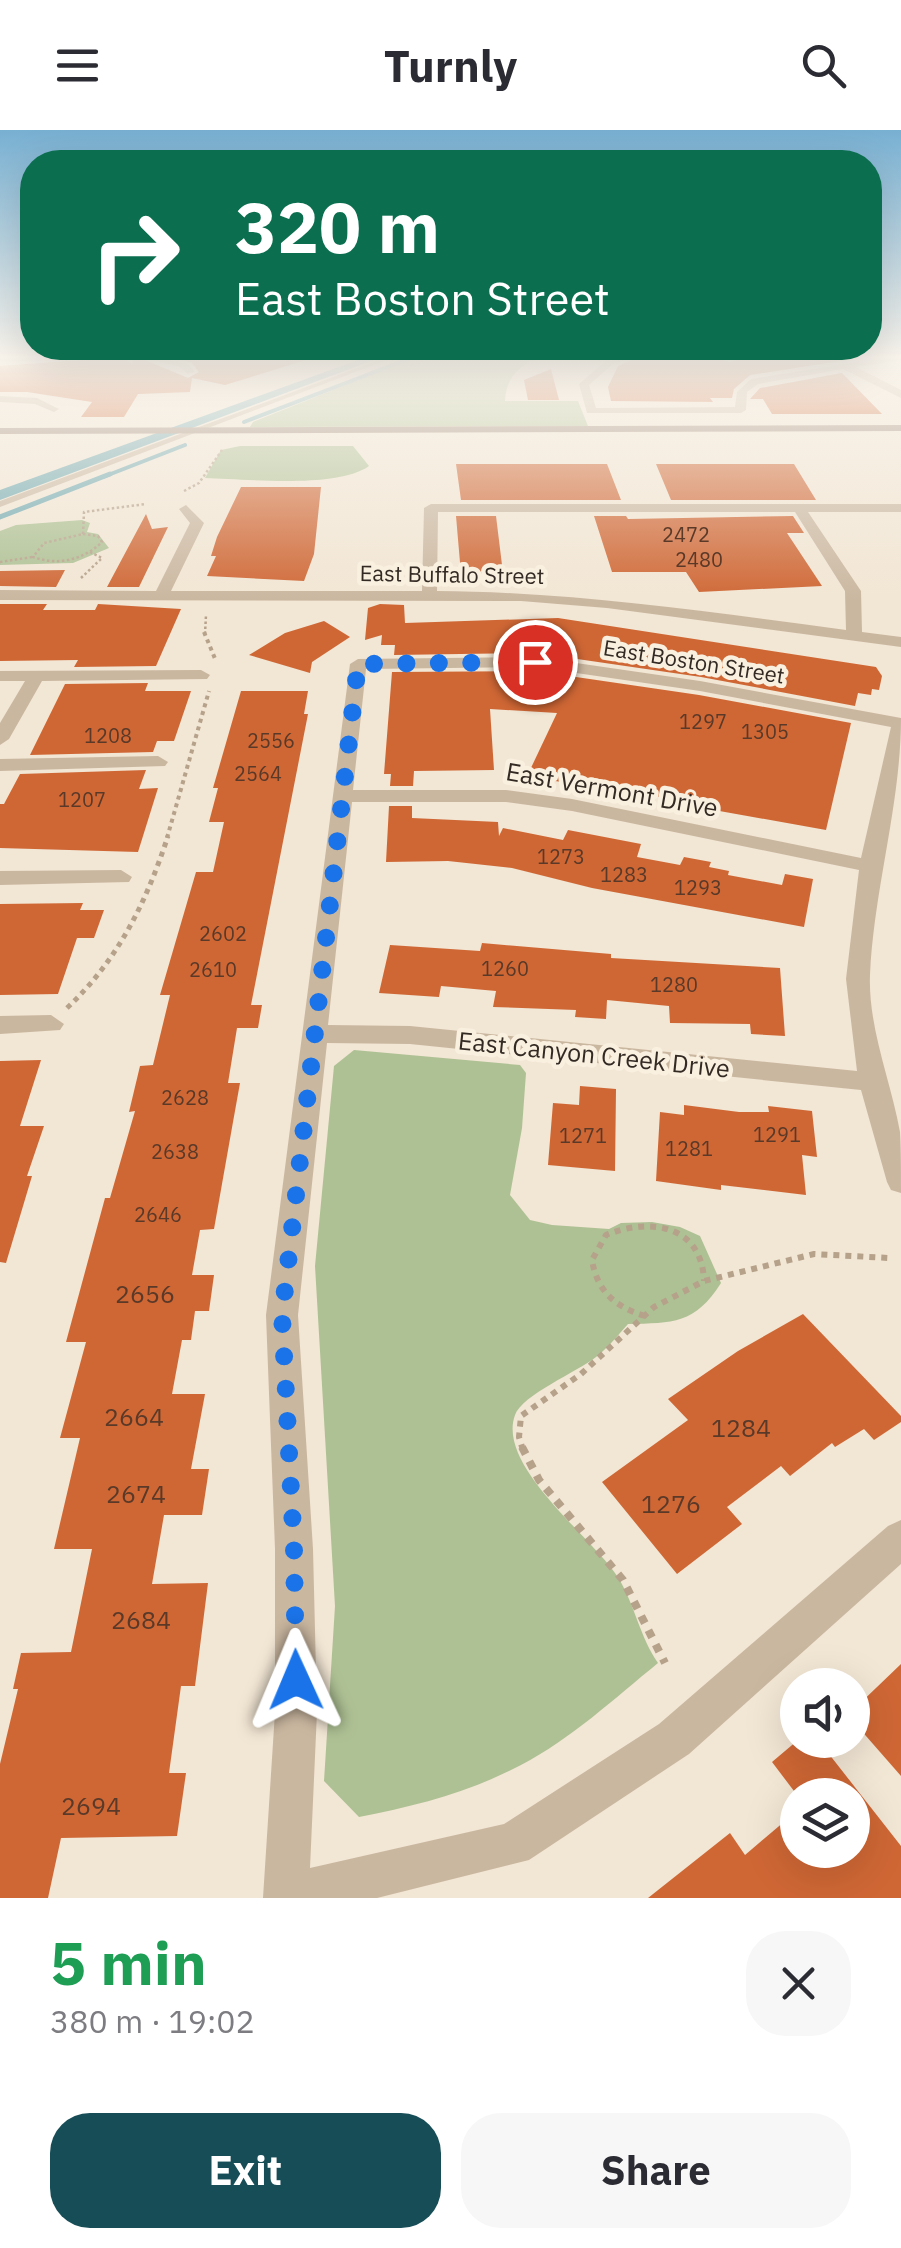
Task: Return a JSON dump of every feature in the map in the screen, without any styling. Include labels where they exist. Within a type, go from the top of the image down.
[{"type":"main road","points":[[0,440],[901,438]]},
{"type":"street","points":[[161,596],[197,523],[184,501]]},
{"type":"street","points":[[798,507],[853,591],[854,636]]},
{"type":"street","points":[[429,595],[431,508],[901,508]]},
{"type":"street","name":"East Buffalo Street","points":[[0,596],[520,596],[607,602],[901,642]]},
{"type":"street","name":"East Boston Street","points":[[343,796],[358,664],[535,662],[700,686],[901,723]]},
{"type":"street","points":[[0,676],[210,674]]},
{"type":"street","points":[[0,739],[36,676]]},
{"type":"street","points":[[901,723],[894,788],[870,866],[858,978],[872,1082],[901,1182]]},
{"type":"street","points":[[0,765],[158,762]]},
{"type":"street","points":[[343,796],[282,1315],[296,1676],[286,1897],[513,1844],[674,1738],[901,1539]]},
{"type":"street","name":"East Vermont Drive","points":[[343,796],[506,796],[572,805],[870,866]]},
{"type":"street","points":[[0,878],[120,877]]},
{"type":"street","points":[[0,1024],[57,1018]]},
{"type":"street","name":"East Canyon Creek Drive","points":[[316,1034],[410,1035],[872,1082]]},
{"type":"lane","points":[[0,504],[175,438]]},
{"type":"path","points":[[184,501],[218,452],[231,448]]},
{"type":"path","points":[[83,534],[84,512],[146,504]]},
{"type":"path","points":[[0,562],[33,556],[54,562],[90,552],[102,539],[83,534],[44,543],[33,556]]},
{"type":"path","points":[[75,590],[85,573],[102,558],[90,552]]},
{"type":"path","points":[[57,1018],[98,983],[125,944],[156,871],[210,674],[214,650],[204,632],[209,602]]},
{"type":"path","points":[[645,1316],[628,1312],[600,1290],[592,1260],[606,1235],[637,1224],[674,1231],[700,1256],[704,1281]]},
{"type":"path","points":[[665,1663],[651,1644],[637,1606],[614,1566],[546,1489],[517,1439],[521,1416],[580,1374],[666,1300],[704,1281],[814,1254],[888,1258]]},
{"type":"green space","points":[[240,446],[353,446],[369,466],[336,478],[314,480],[205,478],[221,450]]},
{"type":"green space","points":[[82,520],[90,523],[87,532],[98,534],[109,548],[73,563],[0,565],[0,531],[16,525]]},
{"type":"green space","points":[[354,1050],[520,1065],[526,1073],[522,1128],[510,1195],[530,1220],[609,1229],[621,1223],[652,1222],[680,1227],[700,1236],[721,1283],[692,1314],[658,1323],[628,1324],[600,1353],[528,1400],[515,1415],[513,1435],[520,1457],[551,1502],[619,1579],[658,1663],[575,1731],[521,1765],[442,1797],[359,1817],[324,1781],[335,1606],[315,1266],[334,1066]]},
{"type":"building","points":[[456,464],[607,464],[621,500],[461,500]]},
{"type":"building","points":[[656,464],[794,464],[816,500],[671,500]]},
{"type":"building","points":[[241,487],[321,487],[314,554],[304,581],[207,576],[216,556],[211,556],[217,537]]},
{"type":"building","points":[[146,514],[152,529],[168,527],[139,587],[107,587]]},
{"type":"building","points":[[456,516],[496,516],[503,573],[461,574]]},
{"type":"building","points":[[594,516],[793,516],[804,533],[787,533],[822,586],[699,592],[686,572],[612,572]]},
{"type":"building","points":[[65,570],[56,587],[0,586],[0,571]]},
{"type":"building","points":[[0,604],[47,604],[43,610],[95,610],[98,604],[181,609],[156,666],[74,667],[78,660],[0,661]]},
{"type":"building","points":[[404,605],[405,623],[558,618],[876,667],[882,676],[879,690],[872,689],[871,695],[858,693],[855,706],[701,677],[536,653],[394,655],[395,645],[381,645],[382,635],[365,640],[368,608]]},
{"type":"building","points":[[324,621],[350,637],[312,662],[310,673],[249,655],[285,633]]},
{"type":"building","points":[[535,671],[851,723],[826,830],[686,805],[686,801],[542,779],[546,770],[530,770],[557,713],[490,709],[494,770],[414,771],[413,786],[390,786],[391,774],[384,774],[392,672]]},
{"type":"building","points":[[148,683],[145,691],[191,691],[174,741],[157,741],[153,752],[30,755],[65,684]]},
{"type":"building","points":[[241,691],[308,691],[304,714],[308,714],[251,1005],[262,1005],[258,1028],[237,1028],[228,1083],[240,1083],[214,1229],[200,1230],[192,1275],[214,1275],[209,1311],[195,1311],[191,1340],[182,1340],[172,1394],[205,1394],[191,1469],[209,1469],[202,1515],[164,1515],[152,1584],[208,1583],[195,1686],[181,1686],[169,1773],[186,1773],[177,1836],[61,1838],[48,1898],[0,1898],[0,1764],[18,1689],[13,1689],[21,1653],[71,1652],[92,1549],[54,1549],[80,1438],[60,1438],[86,1342],[66,1342],[105,1198],[110,1198],[135,1111],[129,1112],[140,1066],[153,1065],[170,995],[160,995],[196,872],[213,872],[224,822],[209,822],[218,788],[213,788]]},
{"type":"building","points":[[146,770],[139,789],[158,788],[138,852],[0,848],[0,804],[4,804],[20,774]]},
{"type":"building","points":[[389,806],[412,806],[412,818],[498,822],[499,836],[503,828],[563,840],[568,830],[641,844],[637,857],[680,865],[684,857],[711,862],[709,867],[729,871],[728,875],[782,885],[785,874],[813,879],[804,927],[592,888],[512,868],[448,861],[386,862]]},
{"type":"building","points":[[83,903],[80,910],[104,910],[94,938],[77,938],[58,994],[0,995],[0,904]]},
{"type":"building","points":[[482,943],[611,954],[611,958],[780,968],[785,1036],[751,1034],[750,1024],[670,1023],[669,1006],[607,1000],[606,1019],[575,1017],[576,1010],[493,1007],[496,991],[441,986],[439,997],[379,993],[390,945],[480,951]]},
{"type":"building","points":[[41,1060],[20,1126],[44,1126],[27,1176],[32,1176],[6,1263],[0,1262],[0,1061]]},
{"type":"building","points":[[580,1086],[616,1089],[615,1171],[548,1165],[553,1103],[579,1105]]},
{"type":"building","points":[[684,1105],[739,1112],[769,1112],[768,1106],[812,1111],[817,1157],[802,1155],[806,1195],[656,1181],[660,1112],[684,1115]]},
{"type":"building","points":[[803,1314],[901,1416],[901,1422],[874,1440],[864,1429],[835,1447],[832,1443],[790,1476],[781,1466],[727,1507],[742,1524],[677,1574],[602,1482],[688,1420],[668,1399],[738,1351]]},
{"type":"building","points":[[901,1664],[901,1776],[870,1741],[870,1694]]},
{"type":"building","points":[[780,1755],[832,1758],[848,1778],[784,1778],[772,1762]]},
{"type":"building","points":[[870,1806],[901,1846],[901,1898],[648,1898],[730,1833],[745,1855],[780,1825],[780,1868],[870,1868]]},
{"type":"waterway","points":[[0,495],[156,438]]},
{"type":"waterway","points":[[103,477],[185,445]]},
{"type":"waterway","points":[[0,517],[110,474]]},
{"type":"route","points":[[296,1680],[294,1549],[282,1315],[358,664],[535,662]]}]
